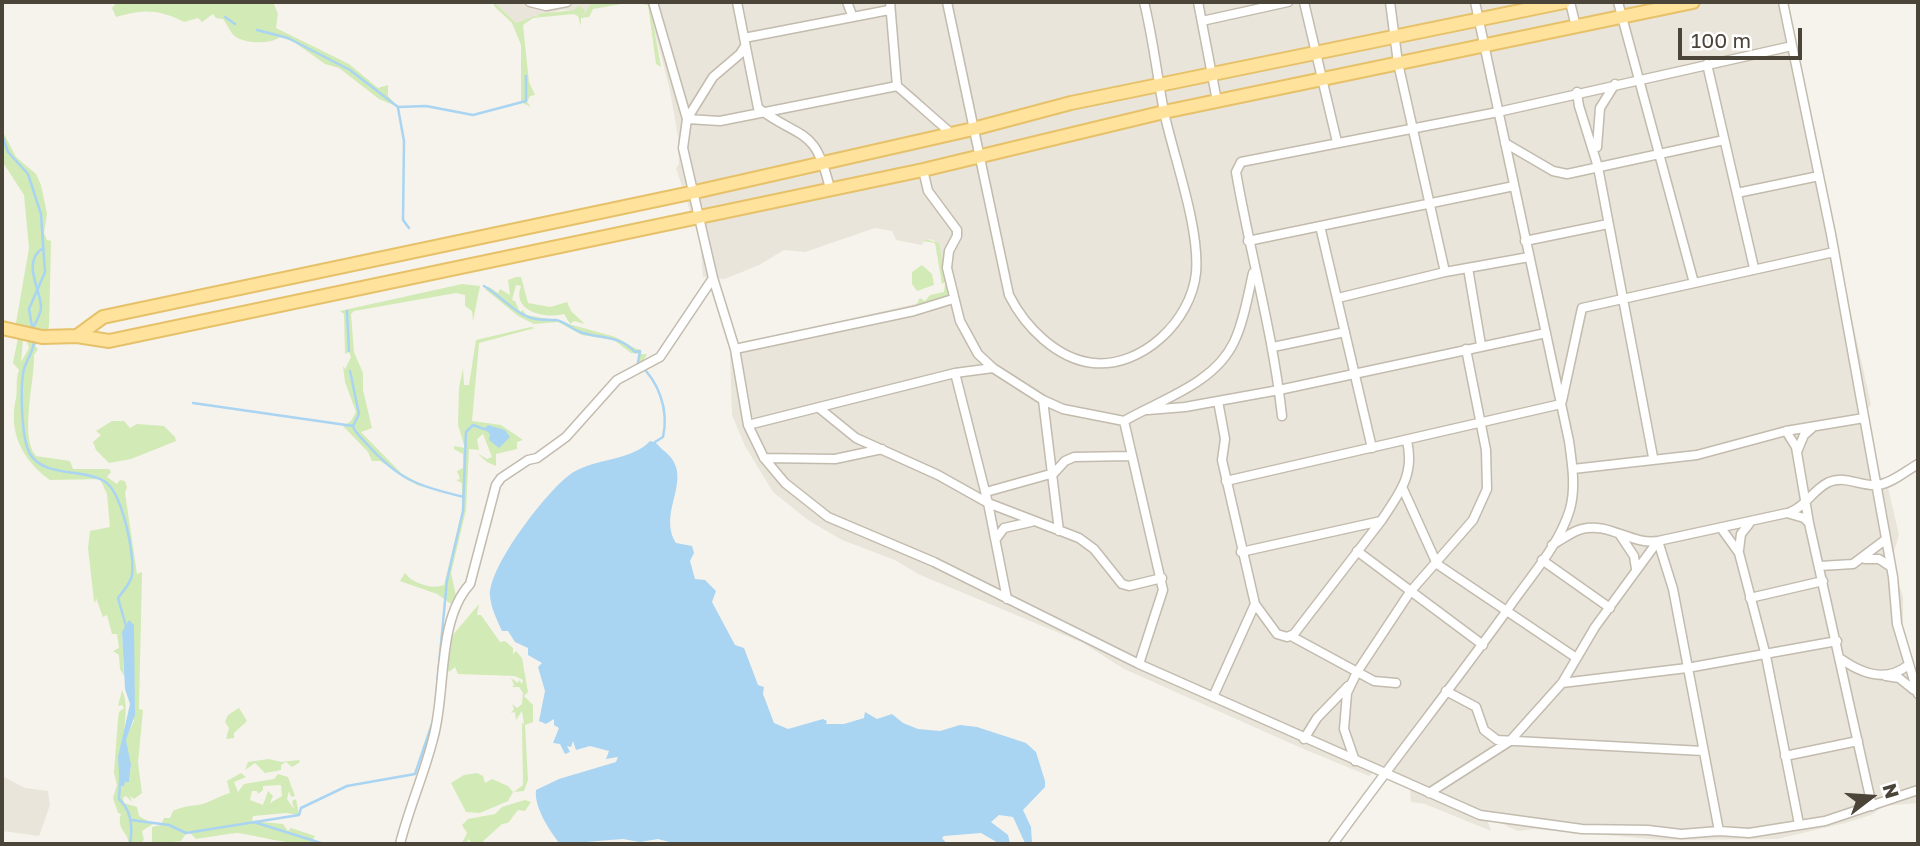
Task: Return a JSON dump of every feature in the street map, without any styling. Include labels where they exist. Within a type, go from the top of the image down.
[{"type":"main road","points":[[77,336],[103,317],[695,192],[1314,51],[1564,2]]},
{"type":"main road","points":[[2,328],[43,337],[77,336],[109,341],[923,170],[1164,112],[1692,2]]},
{"type":"street","points":[[530,2],[546,6],[567,2]]},
{"type":"street","points":[[653,2],[687,119]]},
{"type":"street","points":[[737,2],[758,108],[797,128],[810,140],[824,162],[830,189]]},
{"type":"street","points":[[847,2],[852,15]]},
{"type":"street","points":[[947,2],[1002,268],[1017,312],[1056,349],[1069,356],[1106,363],[1131,358],[1158,340],[1178,317],[1193,289],[1196,272],[1192,229],[1164,112],[1144,2]]},
{"type":"street","points":[[1198,2],[1217,101]]},
{"type":"street","points":[[1202,21],[1289,2]]},
{"type":"street","points":[[1304,2],[1337,142]]},
{"type":"street","points":[[1390,2],[1398,63],[1446,272]]},
{"type":"street","points":[[1333,844],[1483,645],[1552,545],[1570,508],[1573,470],[1562,404],[1475,2]]},
{"type":"street","points":[[1570,2],[1576,27]]},
{"type":"street","points":[[1618,2],[1662,153],[1694,283]]},
{"type":"street","points":[[1783,2],[1834,252],[1891,567],[1897,624],[1907,666],[1918,694]]},
{"type":"street","points":[[898,86],[889,6],[745,42],[713,77],[687,119],[682,148],[695,192],[713,278],[735,349],[748,425],[764,458],[793,490],[828,517],[934,562],[1139,664],[1472,813],[1530,824],[1681,834],[1719,831],[1749,833],[1825,821],[1918,790]]},
{"type":"street","points":[[1282,416],[1273,347],[1248,241],[1237,166],[1245,161],[1498,112],[1638,78],[1791,46]]},
{"type":"street","points":[[1707,64],[1754,268]]},
{"type":"street","points":[[1598,167],[1596,135],[1600,108],[1609,89],[1617,83]]},
{"type":"street","points":[[687,119],[711,122],[766,114],[898,86],[915,98],[920,107],[951,133]]},
{"type":"street","points":[[1577,92],[1598,167],[1621,300],[1653,457]]},
{"type":"street","points":[[1505,144],[1560,173],[1724,140]]},
{"type":"street","points":[[923,170],[928,191],[957,230],[947,257],[953,299],[972,344],[993,368],[1043,400],[1063,409],[1124,421],[1186,389],[1217,366],[1228,352],[1240,329],[1254,270]]},
{"type":"street","points":[[1737,193],[1819,176]]},
{"type":"street","points":[[1248,241],[1514,186]]},
{"type":"street","points":[[1525,241],[1608,224]]},
{"type":"street","points":[[1320,226],[1372,448]]},
{"type":"street","points":[[1562,404],[1581,310],[1754,268],[1834,252]]},
{"type":"street","points":[[1338,298],[1446,272],[1529,257]]},
{"type":"street","points":[[1468,268],[1481,345]]},
{"type":"street","points":[[400,844],[437,726],[444,659],[455,612],[460,597],[470,584],[496,485],[510,471],[537,458],[565,437],[617,380],[660,357],[713,278]]},
{"type":"street","points":[[735,349],[953,299]]},
{"type":"street","points":[[1273,347],[1345,332]]},
{"type":"street","points":[[1144,410],[1279,390],[1546,333]]},
{"type":"street","points":[[1355,762],[1344,729],[1347,693],[1352,682],[1410,592],[1473,520],[1485,497],[1488,475],[1465,349]]},
{"type":"street","points":[[748,425],[955,373],[993,368]]},
{"type":"street","points":[[955,373],[986,492],[1007,599]]},
{"type":"street","points":[[1043,400],[1054,472],[1059,531]]},
{"type":"street","points":[[1218,401],[1224,433],[1222,460],[1255,604],[1277,634],[1291,636],[1380,683],[1396,683]]},
{"type":"street","points":[[1226,481],[1481,425],[1562,404]]},
{"type":"street","points":[[819,408],[846,431],[938,475],[988,503],[1079,538],[1094,549],[1122,584],[1129,586],[1162,578]]},
{"type":"street","points":[[1573,470],[1653,457],[1697,455],[1786,431],[1864,418]]},
{"type":"street","points":[[1124,421],[1162,578],[1162,597],[1139,664]]},
{"type":"street","points":[[1797,453],[1804,435],[1814,426]]},
{"type":"street","points":[[1786,431],[1792,438],[1797,453],[1804,502],[1824,581],[1872,806]]},
{"type":"street","points":[[1291,636],[1403,489],[1411,466],[1407,441]]},
{"type":"street","points":[[764,458],[835,459],[882,449]]},
{"type":"street","points":[[986,492],[1054,472],[1065,461],[1074,457],[1132,456]]},
{"type":"street","points":[[1552,545],[1584,528],[1618,533],[1644,543],[1753,521],[1800,509],[1820,487],[1836,480],[1875,485],[1918,464]]},
{"type":"street","points":[[1403,489],[1437,564],[1575,657]]},
{"type":"street","points":[[1787,513],[1804,518],[1809,523]]},
{"type":"street","points":[[1241,552],[1381,521]]},
{"type":"street","points":[[1753,521],[1741,534],[1739,553],[1766,656],[1799,824]]},
{"type":"street","points":[[996,539],[1004,528],[1033,522]]},
{"type":"street","points":[[1721,528],[1739,553]]},
{"type":"street","points":[[1618,533],[1634,556],[1636,572]]},
{"type":"street","points":[[1862,559],[1885,540]]},
{"type":"street","points":[[1429,793],[1510,741],[1562,682],[1575,657],[1658,541]]},
{"type":"street","points":[[1658,541],[1673,589],[1719,831]]},
{"type":"street","points":[[1356,551],[1483,645]]},
{"type":"street","points":[[1820,566],[1842,566],[1862,559],[1879,559],[1891,567]]},
{"type":"street","points":[[1542,560],[1610,608]]},
{"type":"street","points":[[1750,598],[1824,581]]},
{"type":"street","points":[[1213,697],[1255,604]]},
{"type":"street","points":[[1562,682],[1687,668],[1766,656],[1837,641]]},
{"type":"street","points":[[1841,659],[1869,674],[1907,682],[1918,694]]},
{"type":"street","points":[[1883,675],[1907,666]]},
{"type":"street","points":[[1304,739],[1317,718],[1352,682]]},
{"type":"street","points":[[1446,691],[1476,707],[1489,736],[1510,741],[1703,751]]},
{"type":"street","points":[[1785,756],[1858,741]]},
{"type":"shaded area","points":[[494,2],[602,2],[591,5],[583,17],[584,10],[561,10],[516,23]]},
{"type":"shaded area","points":[[647,2],[1781,2],[1871,404],[1866,412],[1879,479],[1888,477],[1891,480],[1888,487],[1899,535],[1891,560],[1903,597],[1903,632],[1918,682],[1918,803],[1884,806],[1871,815],[1777,839],[1663,840],[1534,829],[1518,831],[1491,819],[1488,822],[1491,831],[1425,804],[1411,802],[1410,786],[1375,771],[1369,776],[1299,747],[1124,669],[1083,643],[918,574],[895,560],[842,540],[808,520],[773,492],[745,446],[732,415],[730,354],[743,343],[946,297],[939,249],[934,240],[925,239],[922,245],[896,240],[892,231],[875,228],[805,252],[784,250],[759,265],[725,279],[703,277],[700,241],[676,168],[679,164],[678,137],[670,90]]},
{"type":"shaded area","points":[[2,776],[25,788],[48,791],[50,805],[39,836],[2,831]]},
{"type":"green space","points":[[117,2],[273,2],[278,14],[276,28],[349,64],[378,88],[388,85],[388,96],[398,107],[379,99],[339,68],[325,64],[294,42],[280,37],[265,42],[241,39],[232,34],[223,19],[216,18],[213,14],[202,22],[198,18],[184,22],[165,14],[149,12],[116,17],[112,8]]},
{"type":"green space","points":[[494,2],[516,23],[535,16],[538,17],[538,14],[574,10],[579,6],[585,10],[583,16],[591,4],[632,2],[593,9],[589,17],[581,18],[581,26],[578,16],[574,14],[533,18],[523,25],[529,82],[535,95],[530,96],[527,102],[531,107],[521,102],[521,45],[512,23],[494,6]]},
{"type":"green space","points":[[632,2],[647,2],[650,6],[661,67],[656,64],[648,5]]},
{"type":"green space","points":[[2,130],[16,157],[36,174],[41,185],[47,214],[44,233],[47,240],[51,241],[49,327],[35,346],[38,349],[34,355],[28,423],[31,447],[36,456],[70,461],[73,469],[109,469],[111,472],[107,477],[117,484],[120,480],[125,481],[127,487],[125,493],[137,574],[142,572],[139,709],[143,710],[138,763],[142,793],[134,799],[130,796],[132,802],[126,796],[123,798],[124,803],[137,807],[139,816],[153,824],[142,831],[144,840],[140,844],[129,844],[121,827],[121,814],[118,813],[113,798],[117,785],[114,773],[118,719],[119,712],[124,708],[122,705],[118,706],[122,690],[126,709],[122,758],[125,782],[129,781],[131,768],[125,740],[134,721],[134,625],[122,632],[124,676],[120,669],[119,655],[113,651],[119,648],[117,634],[112,634],[107,615],[103,617],[96,598],[95,603],[94,601],[88,548],[90,531],[110,527],[107,494],[100,479],[50,480],[32,464],[16,434],[14,410],[19,370],[13,363],[18,338],[23,339],[21,362],[29,348],[26,339],[16,331],[16,323],[29,248],[24,195],[2,161]]},
{"type":"green space","points":[[925,239],[939,243],[948,293],[946,297],[916,305],[920,298],[925,301],[930,295],[944,292],[945,282],[942,284],[935,243],[924,241]]},
{"type":"green space","points":[[922,265],[932,274],[934,285],[917,291],[912,284],[912,272]]},
{"type":"green space","points":[[521,277],[528,303],[550,307],[567,302],[571,311],[585,324],[574,321],[570,324],[564,314],[532,312],[521,302],[521,286],[516,285],[512,300],[520,312],[523,310],[526,315],[546,319],[567,324],[616,337],[641,350],[641,354],[647,354],[642,364],[636,365],[639,354],[631,353],[614,340],[582,335],[558,322],[534,324],[518,316],[485,289],[489,287],[498,293],[500,289],[510,295],[508,280]]},
{"type":"green space","points":[[462,284],[480,286],[473,321],[472,311],[465,306],[465,295],[456,293],[354,311],[351,314],[354,352],[363,373],[363,390],[372,428],[361,432],[402,474],[428,488],[417,485],[380,461],[372,461],[368,452],[343,426],[351,421],[356,412],[345,382],[343,366],[345,369],[351,357],[349,352],[345,354],[344,314],[340,311]]},
{"type":"green space","points":[[535,328],[479,343],[472,421],[501,425],[523,440],[517,442],[517,449],[496,454],[496,466],[477,453],[487,459],[492,457],[483,434],[477,439],[479,450],[469,449],[466,510],[451,573],[456,596],[451,604],[437,594],[400,581],[405,573],[423,585],[444,585],[462,511],[462,483],[456,480],[460,479],[457,471],[463,468],[463,454],[454,449],[454,446],[465,448],[458,425],[459,388],[463,368],[464,385],[469,385],[476,340]]},
{"type":"green space","points":[[112,421],[124,421],[130,428],[137,424],[164,426],[176,441],[131,459],[109,463],[96,450],[93,442],[101,435],[96,431]]},
{"type":"green space","points":[[479,604],[477,615],[481,615],[500,642],[505,641],[513,648],[513,654],[516,651],[522,658],[528,692],[524,696],[533,705],[533,722],[525,725],[528,780],[524,791],[514,792],[523,785],[522,711],[516,720],[515,712],[511,713],[514,709],[512,704],[517,708],[522,704],[523,693],[519,687],[512,687],[514,685],[511,678],[522,684],[523,680],[515,676],[458,674],[455,667],[449,672],[447,669],[452,636]]},
{"type":"green space","points":[[239,708],[247,721],[234,733],[234,738],[226,739],[229,728],[225,722],[228,715]]},
{"type":"green space","points":[[268,759],[300,762],[292,767],[286,762],[281,765],[281,770],[265,773],[255,763],[245,770],[248,762]]},
{"type":"green space","points":[[241,773],[246,777],[234,782],[238,792],[244,784],[274,779],[278,774],[288,777],[295,796],[291,797],[289,791],[287,799],[294,809],[292,801],[296,799],[299,815],[286,813],[253,816],[252,821],[283,824],[288,831],[291,828],[315,836],[312,842],[314,844],[237,833],[196,839],[188,831],[181,841],[152,844],[152,827],[161,825],[164,818],[170,818],[173,811],[230,793],[227,781]],"holes":[[[281,785],[282,796],[270,803],[273,796],[268,791],[263,805],[250,800],[252,791],[257,791],[258,794],[263,790],[263,786]]]},
{"type":"green space","points":[[477,773],[483,776],[485,783],[492,779],[508,786],[513,792],[508,801],[480,813],[466,812],[451,783],[464,775]]},
{"type":"green space","points":[[525,800],[531,802],[525,811],[518,810],[508,823],[502,824],[480,844],[471,843],[469,839],[465,844],[462,843],[467,833],[462,825],[468,819],[495,814],[502,807]]},
{"type":"water","points":[[488,425],[505,430],[510,437],[499,448],[489,440],[490,434],[484,429]]},
{"type":"water","points":[[650,441],[656,443],[673,460],[677,471],[670,518],[676,543],[692,546],[694,553],[690,561],[695,579],[705,580],[716,591],[712,602],[735,645],[744,648],[758,685],[764,687],[763,694],[774,723],[788,729],[823,719],[827,721],[826,724],[844,724],[864,718],[865,712],[877,719],[892,714],[903,723],[918,729],[940,731],[960,725],[977,727],[1026,743],[1036,752],[1045,781],[1045,787],[1023,810],[1031,827],[1032,843],[1025,843],[1013,817],[999,815],[991,822],[1008,835],[1010,844],[1000,844],[981,833],[944,836],[942,838],[947,844],[677,844],[658,839],[640,842],[623,839],[560,844],[540,811],[536,790],[559,779],[616,762],[618,757],[606,759],[609,751],[590,746],[576,750],[573,741],[571,747],[567,746],[570,752],[565,754],[560,744],[553,743],[559,728],[554,725],[554,719],[546,724],[539,721],[545,691],[538,667],[542,663],[528,655],[528,648],[515,642],[508,631],[502,631],[490,596],[492,583],[521,530],[549,495],[572,473],[591,464],[633,452]]},
{"type":"water","points":[[129,620],[134,625],[135,715],[126,740],[131,765],[129,782],[120,786],[118,757],[130,704],[125,689],[122,632]]},
{"type":"waterway","points":[[225,17],[235,24]]},
{"type":"waterway","points":[[257,30],[288,38],[350,70],[398,107],[426,106],[473,115],[526,101],[526,76]]},
{"type":"waterway","points":[[398,108],[404,141],[403,220],[409,228]]},
{"type":"waterway","points":[[2,135],[8,152],[28,174],[41,214],[45,272],[29,309],[33,332]]},
{"type":"waterway","points":[[32,329],[41,307],[33,261],[43,248]]},
{"type":"waterway","points":[[484,286],[528,317],[559,321],[580,332],[616,340],[635,352],[640,351],[638,363],[657,387],[665,417],[663,437],[655,442]]},
{"type":"waterway","points":[[347,311],[349,351]]},
{"type":"waterway","points":[[34,339],[24,369],[22,387],[23,425],[27,446],[30,454],[45,467],[95,477],[104,481],[116,497],[126,524],[132,565],[130,581],[118,598],[126,626]]},
{"type":"waterway","points":[[350,371],[359,414],[353,426],[358,435],[389,466],[410,480],[464,497]]},
{"type":"waterway","points":[[193,403],[353,426]]},
{"type":"waterway","points":[[131,820],[169,825],[186,833],[299,815],[301,808],[347,786],[415,774],[434,718],[447,580],[463,511],[466,432],[473,425],[484,429]]},
{"type":"waterway","points":[[121,768],[119,799],[127,809],[130,820],[130,844]]},
{"type":"waterway","points":[[254,822],[324,844]]}]
